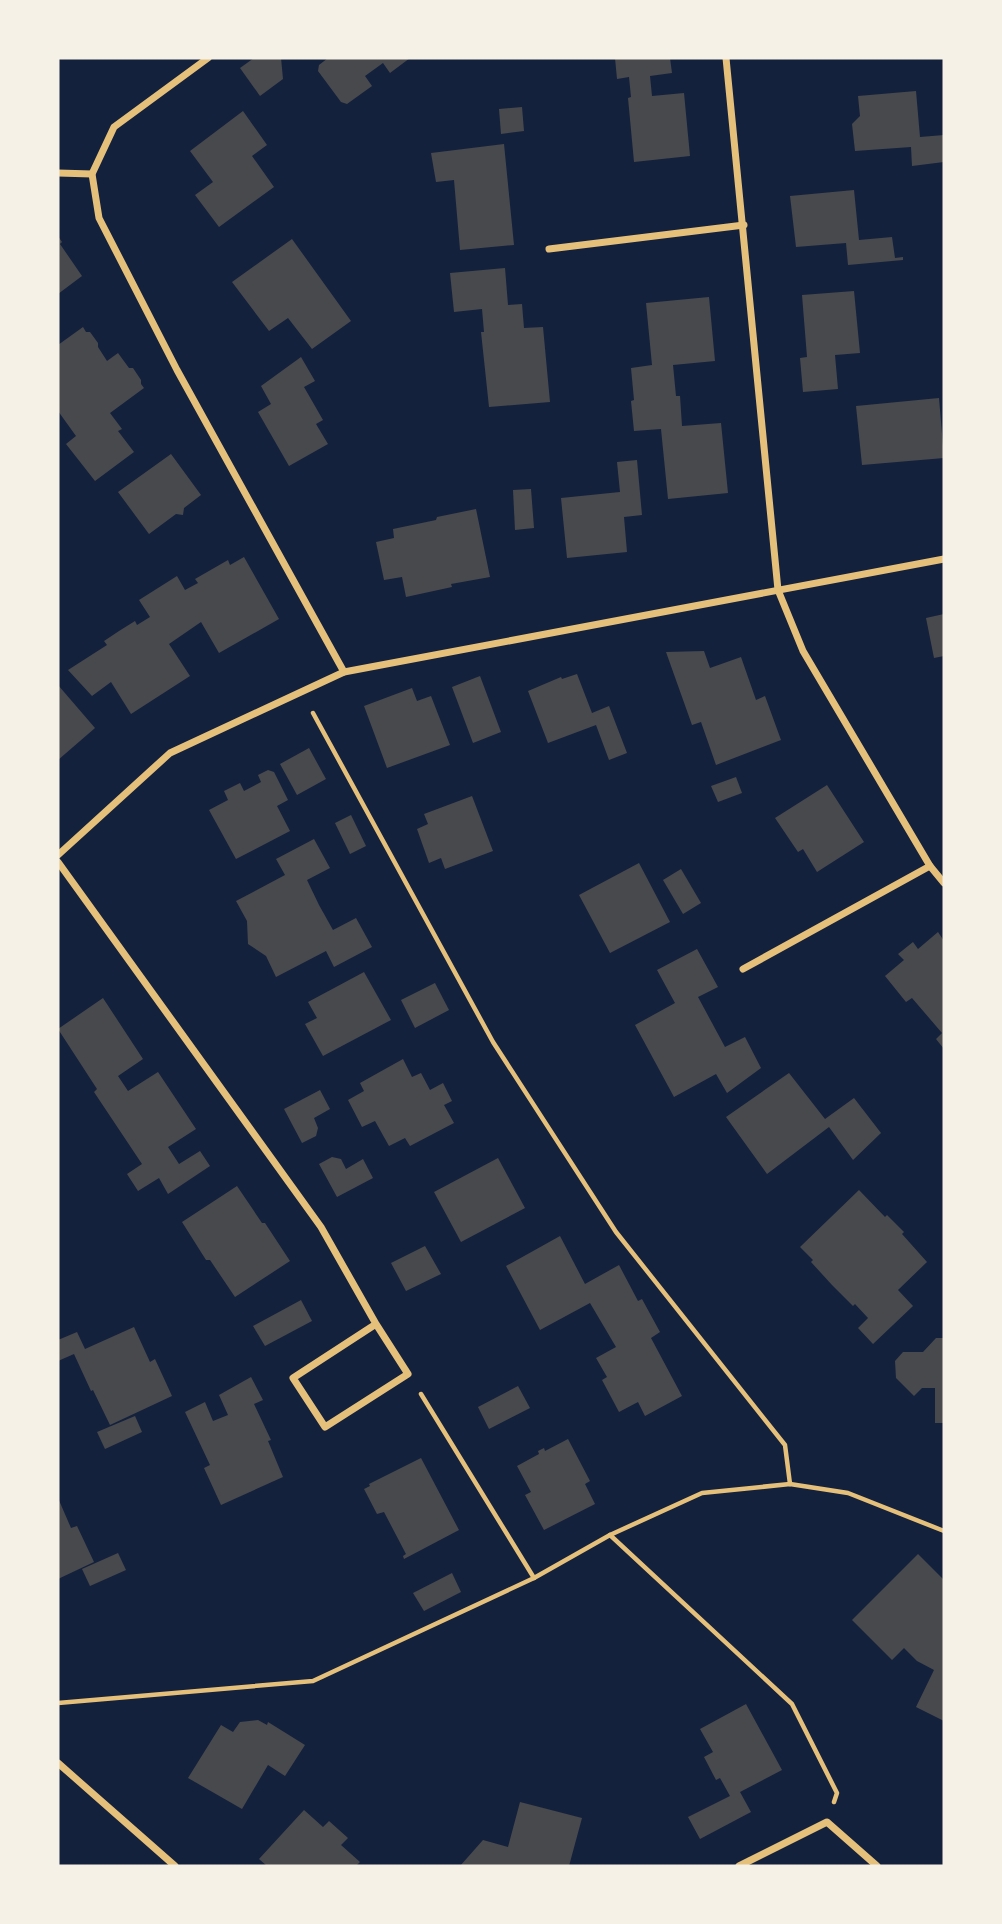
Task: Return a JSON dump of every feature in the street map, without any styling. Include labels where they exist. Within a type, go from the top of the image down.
[{"type":"street","points":[[208,58],[114,127],[92,174],[99,218],[177,370],[345,672]]},
{"type":"street","points":[[726,58],[778,590],[803,651],[930,866],[944,883]]},
{"type":"street","points":[[58,173],[92,174]]},
{"type":"street","points":[[549,249],[744,225]]},
{"type":"street","points":[[58,855],[170,753],[345,672],[944,559]]},
{"type":"street","points":[[58,862],[321,1227],[408,1374],[325,1427],[293,1378],[376,1324]]},
{"type":"street","points":[[743,969],[930,866]]},
{"type":"street","points":[[58,1763],[175,1866]]},
{"type":"street","points":[[739,1866],[827,1822],[877,1866]]},
{"type":"path","points":[[301,691],[493,1042],[616,1232],[785,1445],[790,1484]]},
{"type":"path","points":[[408,1374],[534,1578]]},
{"type":"path","points":[[58,1703],[313,1681],[534,1578],[610,1535],[702,1493],[790,1484],[848,1493],[944,1531]]},
{"type":"path","points":[[610,1535],[792,1704],[837,1793],[827,1822]]},
{"type":"building","points":[[254,58],[281,58],[283,79],[260,96],[240,68]]},
{"type":"building","points":[[328,58],[410,58],[390,73],[383,63],[365,76],[372,86],[347,104],[341,102],[318,71],[319,65]]},
{"type":"building","points":[[615,58],[670,58],[672,73],[650,76],[652,96],[684,93],[690,156],[634,162],[628,98],[631,97],[629,77],[617,79]]},
{"type":"building","points":[[916,91],[920,137],[944,135],[944,162],[912,166],[911,147],[855,151],[852,124],[860,116],[858,96]]},
{"type":"building","points":[[522,107],[524,131],[501,134],[499,109]]},
{"type":"building","points":[[243,111],[267,145],[252,156],[274,187],[219,227],[195,195],[213,182],[190,151]]},
{"type":"building","points":[[504,144],[514,245],[460,250],[454,180],[436,182],[431,153]]},
{"type":"building","points":[[854,190],[859,240],[892,237],[895,258],[903,257],[903,260],[848,265],[846,243],[796,247],[790,196]]},
{"type":"building","points":[[58,236],[62,242],[60,244],[82,276],[58,294]]},
{"type":"building","points":[[292,239],[351,321],[312,349],[288,318],[269,331],[232,282]]},
{"type":"building","points":[[505,268],[508,305],[522,304],[524,328],[543,327],[550,402],[489,407],[481,332],[484,332],[482,309],[454,312],[450,273]]},
{"type":"building","points":[[854,291],[860,353],[835,355],[838,389],[803,392],[800,358],[807,357],[802,295]]},
{"type":"building","points":[[709,297],[715,361],[673,365],[676,396],[680,396],[682,426],[721,423],[728,493],[668,499],[661,429],[634,431],[631,368],[652,365],[646,303]]},
{"type":"building","points":[[83,327],[98,343],[107,361],[118,353],[129,368],[133,368],[144,388],[110,413],[122,429],[118,431],[134,452],[95,481],[66,444],[76,436],[58,411],[58,345]]},
{"type":"building","points":[[301,357],[315,381],[304,387],[323,420],[316,424],[328,444],[289,466],[258,412],[271,404],[261,386]]},
{"type":"building","points":[[939,398],[944,458],[862,465],[856,406]]},
{"type":"building","points":[[171,454],[201,495],[184,508],[183,515],[176,514],[149,534],[118,492]]},
{"type":"building","points":[[637,460],[642,515],[624,517],[627,552],[567,558],[561,498],[620,492],[617,462]]},
{"type":"building","points":[[531,489],[534,528],[515,530],[513,490]]},
{"type":"building","points":[[476,509],[490,577],[451,584],[452,587],[406,597],[402,577],[384,580],[376,542],[394,538],[393,529]]},
{"type":"building","points":[[244,557],[279,619],[219,653],[201,622],[169,644],[190,676],[131,714],[111,682],[92,696],[68,670],[107,645],[104,641],[119,631],[135,621],[137,625],[150,617],[139,600],[177,576],[185,590],[198,583],[195,579],[228,560],[230,565]]},
{"type":"building","points":[[944,614],[944,656],[934,658],[926,618]]},
{"type":"building","points":[[704,651],[710,668],[741,657],[756,700],[765,696],[781,740],[716,765],[701,722],[692,725],[666,652]]},
{"type":"building","points":[[577,674],[592,713],[609,706],[627,753],[609,760],[596,725],[548,743],[528,691],[561,677],[562,679]]},
{"type":"building","points":[[480,676],[501,732],[473,743],[452,687]]},
{"type":"building","points":[[58,685],[95,728],[58,760]]},
{"type":"building","points":[[412,688],[417,701],[431,696],[450,745],[387,768],[364,706]]},
{"type":"building","points":[[309,748],[326,779],[297,795],[280,764]]},
{"type":"building","points":[[268,770],[274,772],[288,800],[277,806],[290,831],[236,859],[209,810],[228,800],[224,791],[240,783],[244,791],[261,782],[258,775]]},
{"type":"building","points":[[736,777],[742,793],[718,802],[711,786]]},
{"type":"building","points":[[827,785],[864,842],[817,872],[803,849],[798,852],[775,818]]},
{"type":"building","points":[[472,796],[493,851],[445,869],[441,858],[429,863],[417,829],[428,824],[424,814]]},
{"type":"building","points":[[351,815],[366,846],[350,854],[335,823]]},
{"type":"building","points":[[314,839],[330,868],[307,880],[319,905],[333,930],[356,918],[372,947],[334,967],[326,951],[276,977],[266,956],[248,944],[247,921],[236,901],[285,875],[276,859]]},
{"type":"building","points":[[639,863],[670,922],[610,953],[579,895]]},
{"type":"building","points":[[681,869],[701,903],[683,914],[663,880]]},
{"type":"building","points":[[938,932],[944,941],[944,1049],[936,1039],[942,1033],[912,998],[906,1002],[885,976],[904,960],[898,954],[913,942],[918,949]]},
{"type":"building","points":[[697,949],[718,987],[698,997],[725,1047],[745,1037],[761,1068],[727,1093],[716,1074],[674,1097],[635,1025],[675,1003],[657,970]]},
{"type":"building","points":[[364,972],[391,1020],[323,1056],[305,1024],[317,1018],[308,1002]]},
{"type":"building","points":[[435,983],[449,1010],[415,1028],[401,1000]]},
{"type":"building","points":[[103,998],[143,1059],[118,1076],[128,1091],[158,1072],[196,1129],[168,1147],[179,1164],[200,1151],[210,1166],[168,1194],[159,1178],[138,1191],[127,1174],[142,1164],[94,1092],[97,1089],[58,1029]]},
{"type":"building","points":[[403,1059],[412,1077],[421,1073],[430,1090],[443,1083],[452,1101],[444,1105],[454,1123],[410,1146],[405,1138],[389,1146],[375,1121],[362,1127],[348,1100],[364,1091],[360,1083]]},
{"type":"building","points":[[789,1073],[825,1119],[854,1098],[881,1133],[853,1160],[829,1127],[767,1174],[726,1117]]},
{"type":"building","points":[[320,1090],[330,1109],[314,1118],[318,1128],[316,1136],[302,1143],[284,1109]]},
{"type":"building","points":[[332,1157],[341,1159],[346,1169],[363,1159],[373,1178],[337,1197],[319,1164]]},
{"type":"building","points":[[498,1158],[525,1208],[461,1242],[434,1192]]},
{"type":"building","points":[[237,1186],[290,1261],[235,1297],[210,1260],[206,1260],[182,1222]]},
{"type":"building","points":[[859,1190],[904,1232],[902,1234],[927,1262],[898,1290],[913,1306],[873,1344],[858,1328],[868,1318],[832,1285],[800,1247]]},
{"type":"building","points":[[560,1236],[585,1284],[619,1265],[638,1301],[642,1299],[660,1332],[651,1338],[682,1396],[645,1416],[638,1402],[619,1412],[602,1380],[607,1377],[596,1358],[616,1347],[590,1303],[540,1330],[506,1266]]},
{"type":"building","points":[[425,1246],[441,1274],[406,1291],[391,1263]]},
{"type":"building","points":[[301,1300],[312,1321],[265,1346],[253,1326]]},
{"type":"building","points":[[134,1327],[150,1362],[155,1359],[172,1396],[110,1425],[74,1354],[58,1361],[58,1340],[77,1332],[85,1349]]},
{"type":"building","points":[[936,1338],[944,1338],[944,1423],[935,1423],[935,1388],[922,1388],[914,1396],[896,1378],[895,1361],[903,1352],[923,1352]]},
{"type":"building","points":[[251,1377],[263,1400],[254,1404],[271,1440],[268,1441],[283,1477],[221,1505],[204,1468],[210,1465],[185,1412],[205,1402],[213,1421],[228,1415],[219,1395]]},
{"type":"building","points":[[518,1386],[530,1408],[489,1429],[478,1407]]},
{"type":"building","points":[[135,1416],[142,1432],[105,1449],[97,1432]]},
{"type":"building","points":[[568,1439],[590,1481],[585,1484],[595,1504],[544,1530],[525,1495],[531,1492],[517,1466],[539,1454],[538,1451],[544,1448],[545,1451]]},
{"type":"building","points":[[421,1458],[459,1530],[404,1559],[406,1554],[384,1512],[377,1514],[364,1489]]},
{"type":"building","points":[[58,1498],[71,1528],[77,1526],[94,1562],[58,1579]]},
{"type":"building","points":[[118,1553],[126,1570],[90,1586],[82,1569]]},
{"type":"building","points":[[918,1554],[944,1580],[944,1721],[916,1707],[934,1670],[917,1661],[904,1648],[892,1660],[852,1620]]},
{"type":"building","points":[[452,1573],[461,1592],[424,1611],[413,1593]]},
{"type":"building","points":[[746,1704],[782,1770],[740,1792],[751,1812],[700,1839],[688,1817],[730,1796],[720,1778],[716,1780],[704,1757],[713,1752],[700,1729]]},
{"type":"building","points":[[258,1720],[267,1725],[268,1722],[305,1745],[285,1776],[268,1765],[242,1809],[188,1778],[221,1725],[233,1732],[240,1722]]},
{"type":"building","points":[[520,1802],[582,1818],[569,1866],[460,1866],[483,1840],[508,1847]]},
{"type":"building","points":[[304,1810],[323,1827],[329,1821],[348,1838],[341,1845],[360,1862],[356,1866],[267,1866],[259,1859]]}]
